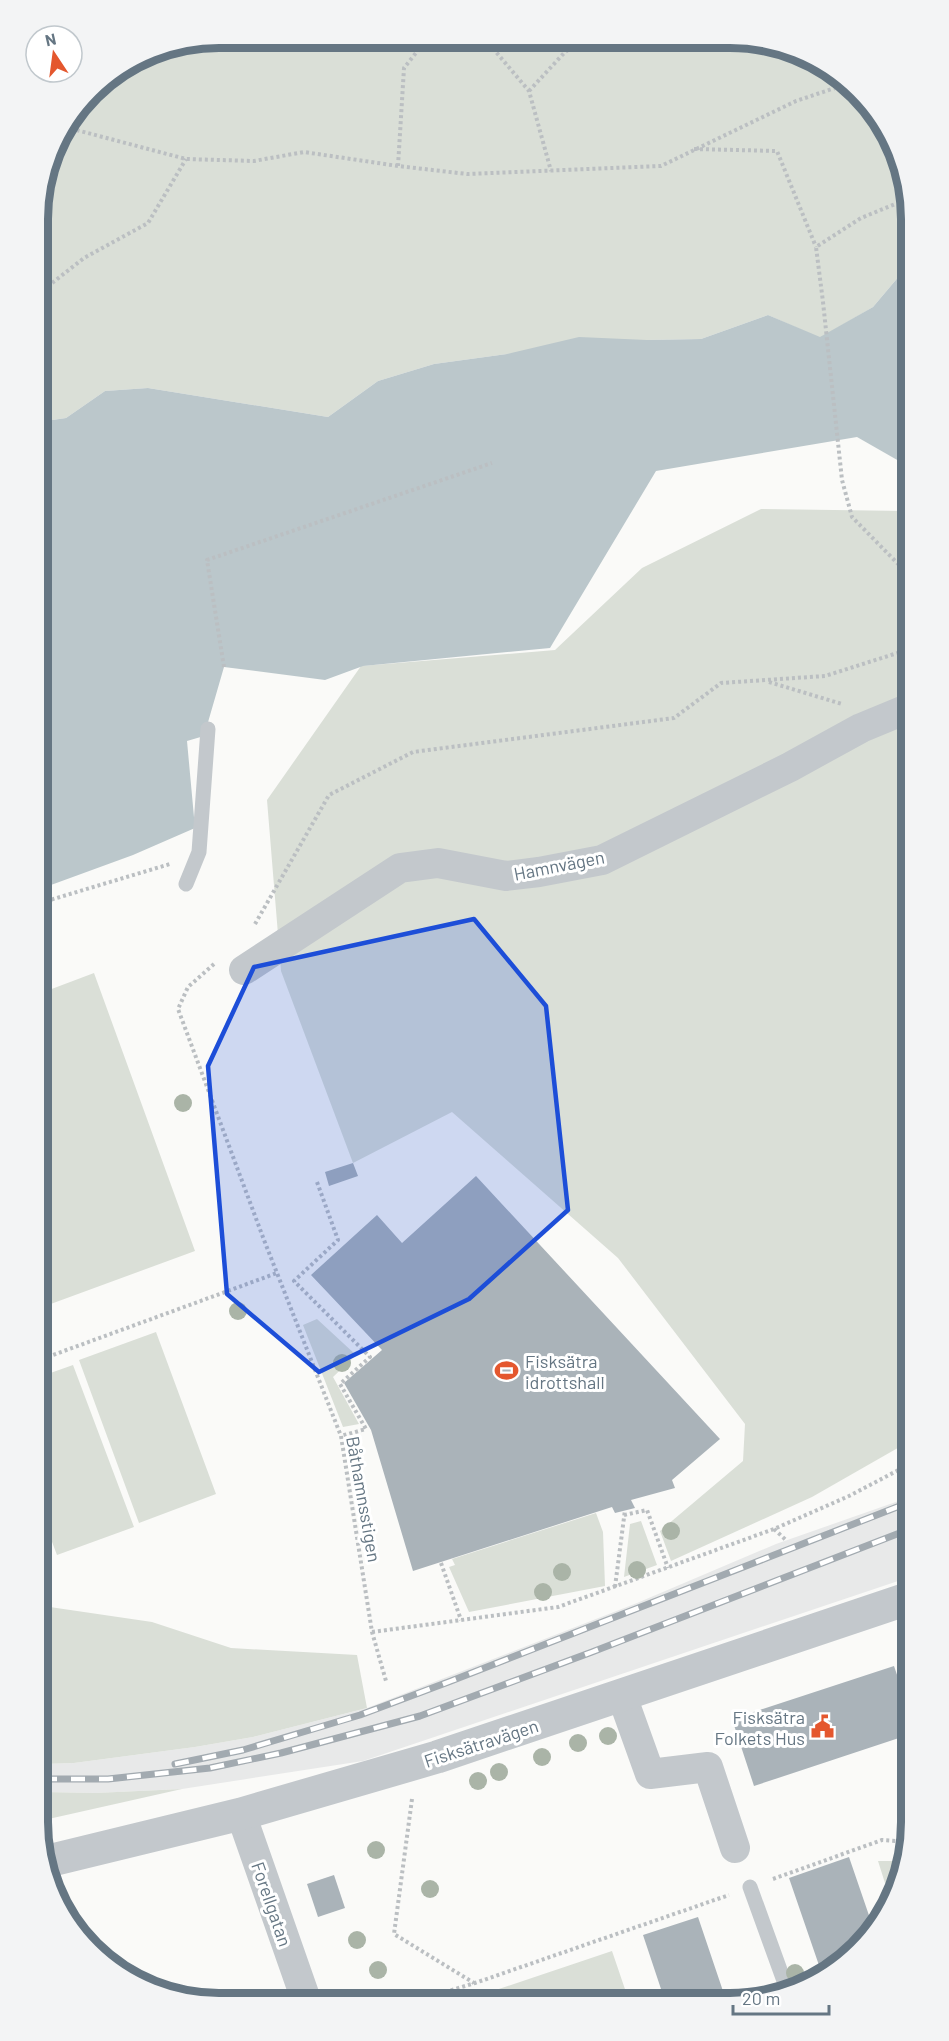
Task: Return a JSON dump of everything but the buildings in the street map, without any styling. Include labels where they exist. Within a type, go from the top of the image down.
[{"type":"street","name":"Hamnvägen","points":[[232,965],[400,868],[438,863],[506,876],[602,860],[894,714]]},
{"type":"street","name":"Fisksätravägen","points":[[52,1860],[241,1814],[437,1757],[901,1601]]},
{"type":"street","points":[[622,1696],[650,1774],[708,1767],[735,1848]]},
{"type":"street","name":"Forellgatan","points":[[241,1814],[304,1993]]},
{"type":"lane","points":[[186,884],[199,852],[208,729]]},
{"type":"lane","points":[[750,1887],[785,1984]]},
{"type":"path","points":[[398,166],[404,68],[420,48]]},
{"type":"path","points":[[493,48],[529,91],[551,171]]},
{"type":"path","points":[[529,91],[572,48]]},
{"type":"path","points":[[74,129],[186,159],[254,161],[304,152],[467,174],[662,165],[796,101],[839,87]]},
{"type":"path","points":[[694,149],[777,151],[816,247],[824,302],[842,480],[852,517],[901,567]]},
{"type":"path","points":[[48,286],[84,258],[148,223],[186,159]]},
{"type":"path","points":[[816,247],[861,218],[900,202]]},
{"type":"path","points":[[224,667],[207,560],[492,463]]},
{"type":"path","points":[[251,932],[329,795],[413,752],[674,718],[721,683],[825,676],[901,652]]},
{"type":"path","points":[[765,680],[833,701],[894,714]]},
{"type":"path","points":[[48,901],[179,861]]},
{"type":"path","name":"Båthamnsstigen","points":[[232,965],[189,987],[178,1009],[341,1436],[372,1632],[386,1681]]},
{"type":"path","points":[[317,1182],[338,1240],[294,1281],[370,1357],[340,1384],[366,1429],[341,1436]]},
{"type":"path","points":[[48,1357],[277,1273]]},
{"type":"path","points":[[372,1632],[558,1607],[774,1529],[849,1496],[901,1469]]},
{"type":"path","points":[[615,1587],[624,1513],[647,1510],[668,1568]]},
{"type":"path","points":[[774,1529],[787,1541]]},
{"type":"path","points":[[441,1563],[461,1620]]},
{"type":"path","points":[[412,1793],[394,1934],[474,1983]]},
{"type":"path","points":[[442,1993],[882,1840],[900,1841]]},
{"type":"highlighted area","points":[[474,919],[546,1006],[568,1210],[469,1299],[319,1372],[227,1294],[208,1066],[254,967]]},
{"type":"shaded area","points":[[207,48],[753,49],[785,57],[806,66],[843,90],[872,124],[892,164],[900,196],[901,274],[873,307],[820,338],[768,315],[701,339],[647,340],[434,364],[378,381],[328,417],[148,388],[105,391],[66,418],[48,421],[48,207],[54,174],[61,153],[77,124],[106,90],[133,71],[174,54]]},
{"type":"shaded area","points":[[901,274],[901,462],[857,437],[656,471],[550,648],[363,666],[325,680],[224,667],[204,736],[187,741],[195,828],[133,855],[48,886],[48,421],[66,418],[105,391],[148,388],[328,417],[378,381],[434,364],[507,354],[579,337],[647,340],[701,339],[768,315],[820,337],[873,307]]},
{"type":"shaded area","points":[[761,509],[901,511],[901,1446],[812,1497],[671,1561],[660,1531],[743,1461],[745,1424],[618,1258],[452,1112],[353,1163],[281,971],[267,800],[361,666],[555,650],[642,568]]},
{"type":"shaded area","points":[[94,973],[195,1251],[48,1305],[48,990]]},
{"type":"shaded area","points":[[317,1319],[356,1355],[333,1377],[359,1424],[343,1427],[303,1325]]},
{"type":"shaded area","points":[[156,1332],[216,1494],[139,1523],[79,1360]]},
{"type":"shaded area","points":[[73,1365],[134,1527],[57,1555],[48,1531],[48,1374]]},
{"type":"shaded area","points":[[901,1500],[901,1580],[363,1761],[182,1789],[95,1793],[48,1792],[48,1764],[74,1763],[253,1737],[367,1708],[637,1603],[776,1544]]},
{"type":"shaded area","points":[[596,1513],[603,1532],[605,1586],[469,1612],[449,1567],[455,1565],[452,1559]]},
{"type":"shaded area","points":[[641,1521],[657,1565],[624,1577],[630,1524]]},
{"type":"shaded area","points":[[48,1607],[152,1622],[231,1648],[357,1655],[367,1708],[253,1737],[74,1763],[48,1764]]},
{"type":"shaded area","points":[[182,1789],[48,1819],[48,1792],[95,1793]]},
{"type":"shaded area","points":[[878,1861],[897,1861],[892,1877],[887,1890]]},
{"type":"shaded area","points":[[612,1951],[626,1993],[487,1993]]},
{"type":"railway","points":[[175,1764],[243,1750],[360,1715],[901,1506]]},
{"type":"railway","points":[[48,1779],[108,1779],[210,1768],[281,1753],[420,1716],[901,1532]]},
{"type":"place","name":"Fisksätra idrottshall","points":[[507,1371]]},
{"type":"place","name":"Fisksätra Folkets Hus","points":[[823,1727]]}]
